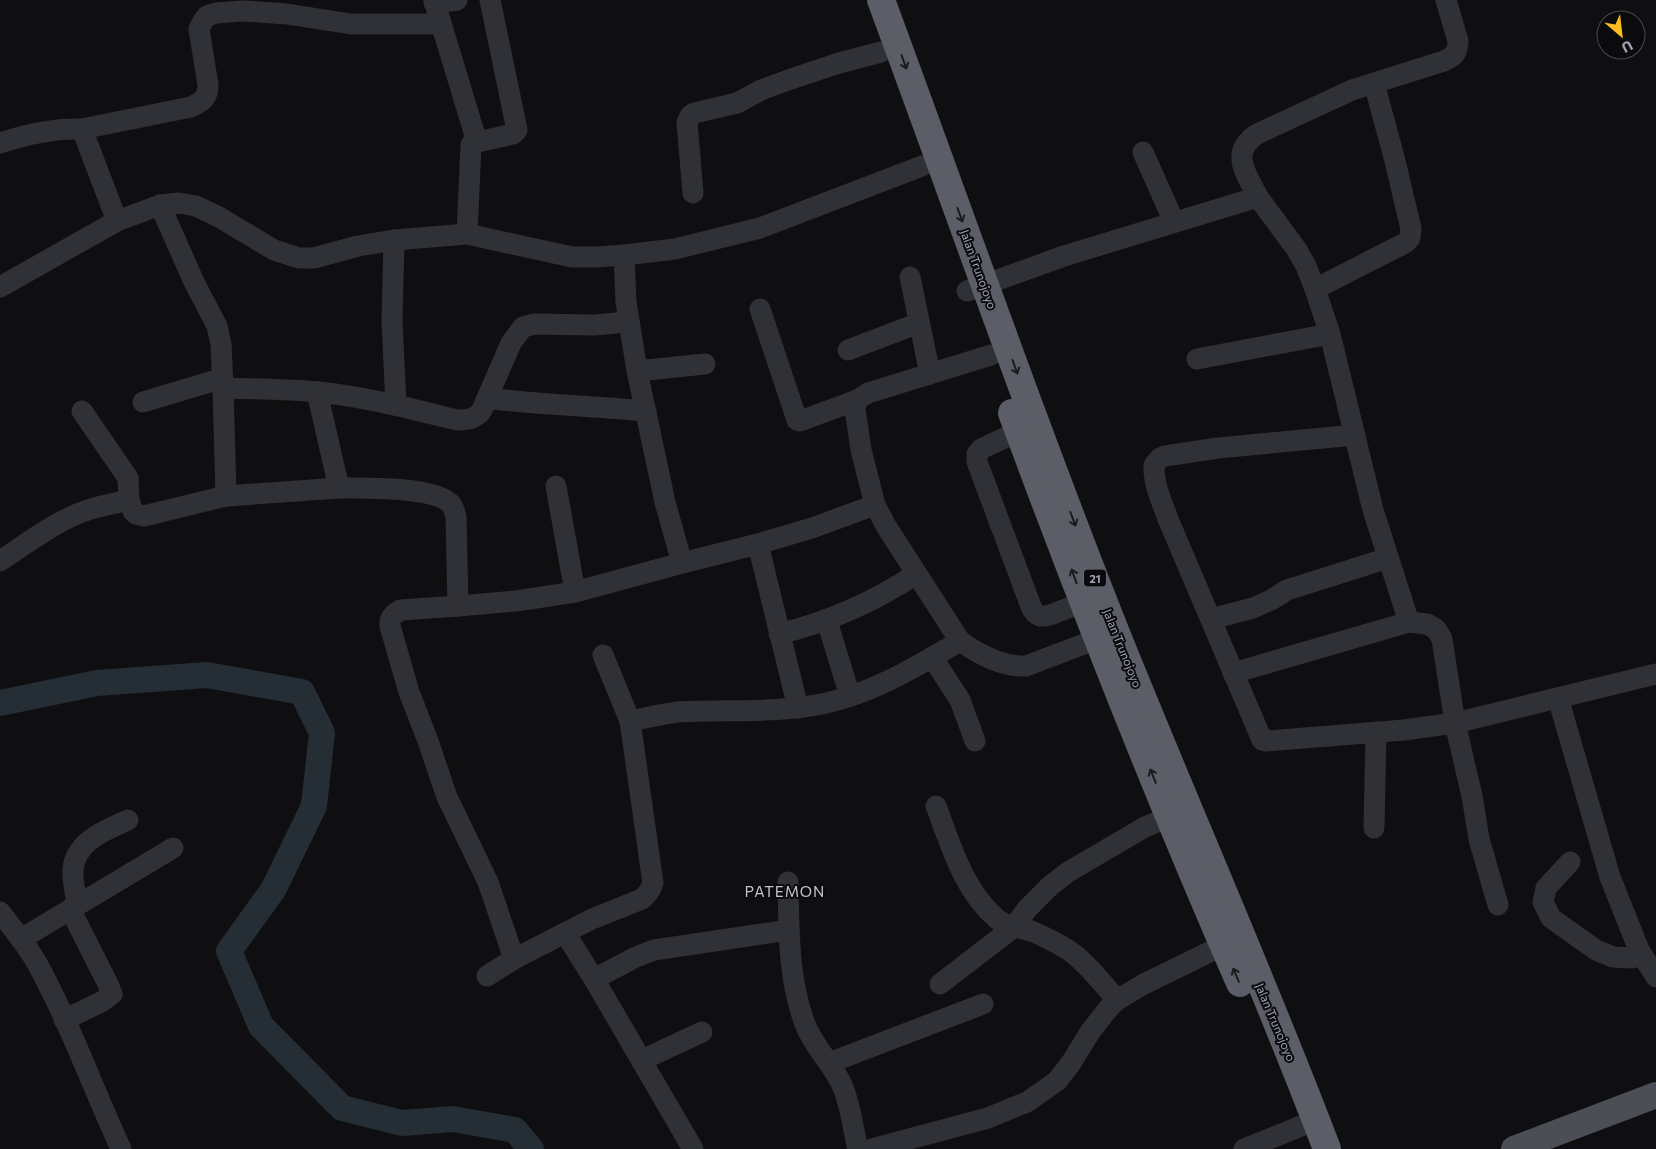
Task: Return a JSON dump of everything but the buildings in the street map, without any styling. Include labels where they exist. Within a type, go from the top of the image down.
[{"type":"highway","name":"Jalan Trunojoyo","points":[[862,0],[922,166],[976,287],[991,355],[1028,427]]},
{"type":"highway","name":"Jalan Trunojoyo","points":[[880,0],[976,287],[1093,599],[1178,813],[1232,941],[1307,1132],[1326,1149]]},
{"type":"highway","name":"Jalan Trunojoyo","points":[[1093,599],[1097,639],[1178,813]]},
{"type":"main road","points":[[1514,1149],[1656,1095]]},
{"type":"street","points":[[457,0],[434,1],[477,142]]},
{"type":"street","points":[[467,234],[471,145],[513,134],[517,130],[490,0]]},
{"type":"street","points":[[1409,622],[1373,510],[1330,334],[1315,289],[1297,250],[1258,197],[1242,163],[1243,148],[1257,134],[1352,90],[1449,59],[1456,53],[1458,41],[1446,0]]},
{"type":"street","points":[[0,143],[43,132],[82,129],[191,107],[202,101],[208,93],[208,85],[199,29],[202,21],[207,16],[216,13],[242,11],[286,14],[351,24],[441,24]]},
{"type":"street","points":[[693,193],[688,123],[690,116],[694,113],[737,103],[761,90],[790,79],[881,52]]},
{"type":"street","points":[[1315,289],[1405,243],[1410,238],[1411,229],[1374,83]]},
{"type":"street","points":[[82,129],[117,221]]},
{"type":"street","points":[[1143,152],[1174,222]]},
{"type":"street","points":[[0,286],[117,221],[160,205],[179,203],[196,206],[219,217],[274,250],[299,258],[314,258],[358,246],[394,240],[467,234],[572,257],[624,255],[675,248],[760,228],[922,166]]},
{"type":"street","points":[[976,287],[1064,256],[1258,197]]},
{"type":"street","points":[[160,205],[194,282],[217,326],[221,344],[226,496]]},
{"type":"street","points":[[394,240],[392,321],[396,405]]},
{"type":"street","points":[[624,255],[628,322],[637,371],[665,502],[682,563]]},
{"type":"street","points":[[910,277],[930,374]]},
{"type":"street","points":[[760,309],[797,420],[800,421],[857,400],[868,393],[991,355]]},
{"type":"street","points":[[143,402],[223,383],[317,392],[396,405],[458,420],[466,420],[479,414],[511,342],[523,327],[534,324],[594,325],[628,322]]},
{"type":"street","points":[[848,350],[919,323]]},
{"type":"street","points":[[1197,358],[1330,334]]},
{"type":"street","points":[[637,371],[705,364]]},
{"type":"street","points":[[317,392],[339,488]]},
{"type":"street","points":[[487,398],[536,404],[581,405],[646,411]]},
{"type":"street","points":[[857,400],[855,409],[861,450],[875,505],[886,526],[960,641],[975,652],[999,662],[1014,666],[1026,666],[1097,639]]},
{"type":"street","points":[[82,411],[128,478],[129,500],[133,511],[144,516],[226,496],[339,488],[414,491],[444,500],[450,504],[456,517],[458,606]]},
{"type":"street","points":[[1028,427],[981,449],[977,454],[976,462],[1036,615],[1042,617],[1050,615],[1093,599]]},
{"type":"street","points":[[1355,435],[1218,448],[1166,456],[1154,465],[1159,494],[1233,674],[1263,740],[1376,732],[1455,723],[1656,674]]},
{"type":"street","points":[[556,486],[575,592]]},
{"type":"street","points":[[0,562],[64,521],[90,509],[129,500]]},
{"type":"street","points":[[514,959],[488,882],[447,796],[409,692],[389,622],[392,615],[401,610],[516,601],[575,592],[758,544],[812,528],[875,505]]},
{"type":"street","points":[[758,544],[798,708]]},
{"type":"street","points":[[1211,619],[1258,606],[1287,590],[1388,558]]},
{"type":"street","points":[[779,634],[827,621],[872,600],[916,574]]},
{"type":"street","points":[[827,621],[850,696]]},
{"type":"street","points":[[1233,674],[1409,622],[1421,622],[1436,629],[1442,640],[1455,723],[1472,796],[1479,839],[1498,906]]},
{"type":"street","points":[[630,721],[678,712],[757,711],[798,708],[827,703],[884,682],[960,641]]},
{"type":"street","points":[[487,976],[514,959],[592,919],[631,904],[648,895],[652,888],[653,883],[630,721],[604,655]]},
{"type":"street","points":[[932,657],[960,700],[975,741]]},
{"type":"street","points":[[1558,698],[1610,877],[1639,950],[1656,977]]},
{"type":"street","points":[[1374,828],[1376,732]]},
{"type":"street","points":[[936,806],[959,866],[969,886],[983,904],[997,919],[1005,924],[1035,932],[1075,956],[1117,1000]]},
{"type":"street","points":[[940,984],[1014,927],[1027,908],[1068,872],[1105,849],[1178,813]]},
{"type":"street","points":[[64,1020],[103,1002],[112,994],[74,907],[73,870],[75,860],[79,851],[86,843],[97,835],[128,820]]},
{"type":"street","points":[[21,939],[173,848]]},
{"type":"street","points":[[1570,862],[1546,888],[1543,902],[1551,918],[1596,950],[1613,957],[1631,958],[1643,956]]},
{"type":"street","points":[[788,882],[788,930],[792,975],[805,1025],[829,1062],[844,1091],[858,1149]]},
{"type":"street","points":[[0,912],[37,964],[64,1020],[116,1147]]},
{"type":"street","points":[[594,979],[636,957],[654,950],[788,930]]},
{"type":"street","points":[[565,933],[693,1149]]},
{"type":"street","points":[[872,1149],[988,1118],[1027,1102],[1057,1081],[1072,1063],[1090,1032],[1117,1000],[1144,984],[1232,941]]},
{"type":"street","points":[[829,1062],[983,1004]]},
{"type":"street","points":[[642,1060],[702,1032]]},
{"type":"street","points":[[1244,1149],[1307,1132]]},
{"type":"waterway","points":[[0,703],[97,683],[207,675],[302,692],[322,733],[314,806],[273,890],[229,951],[261,1026],[342,1108],[402,1123],[453,1119],[515,1130],[531,1149]]},
{"type":"district","name":"PATEMON","points":[[785,891]]}]
